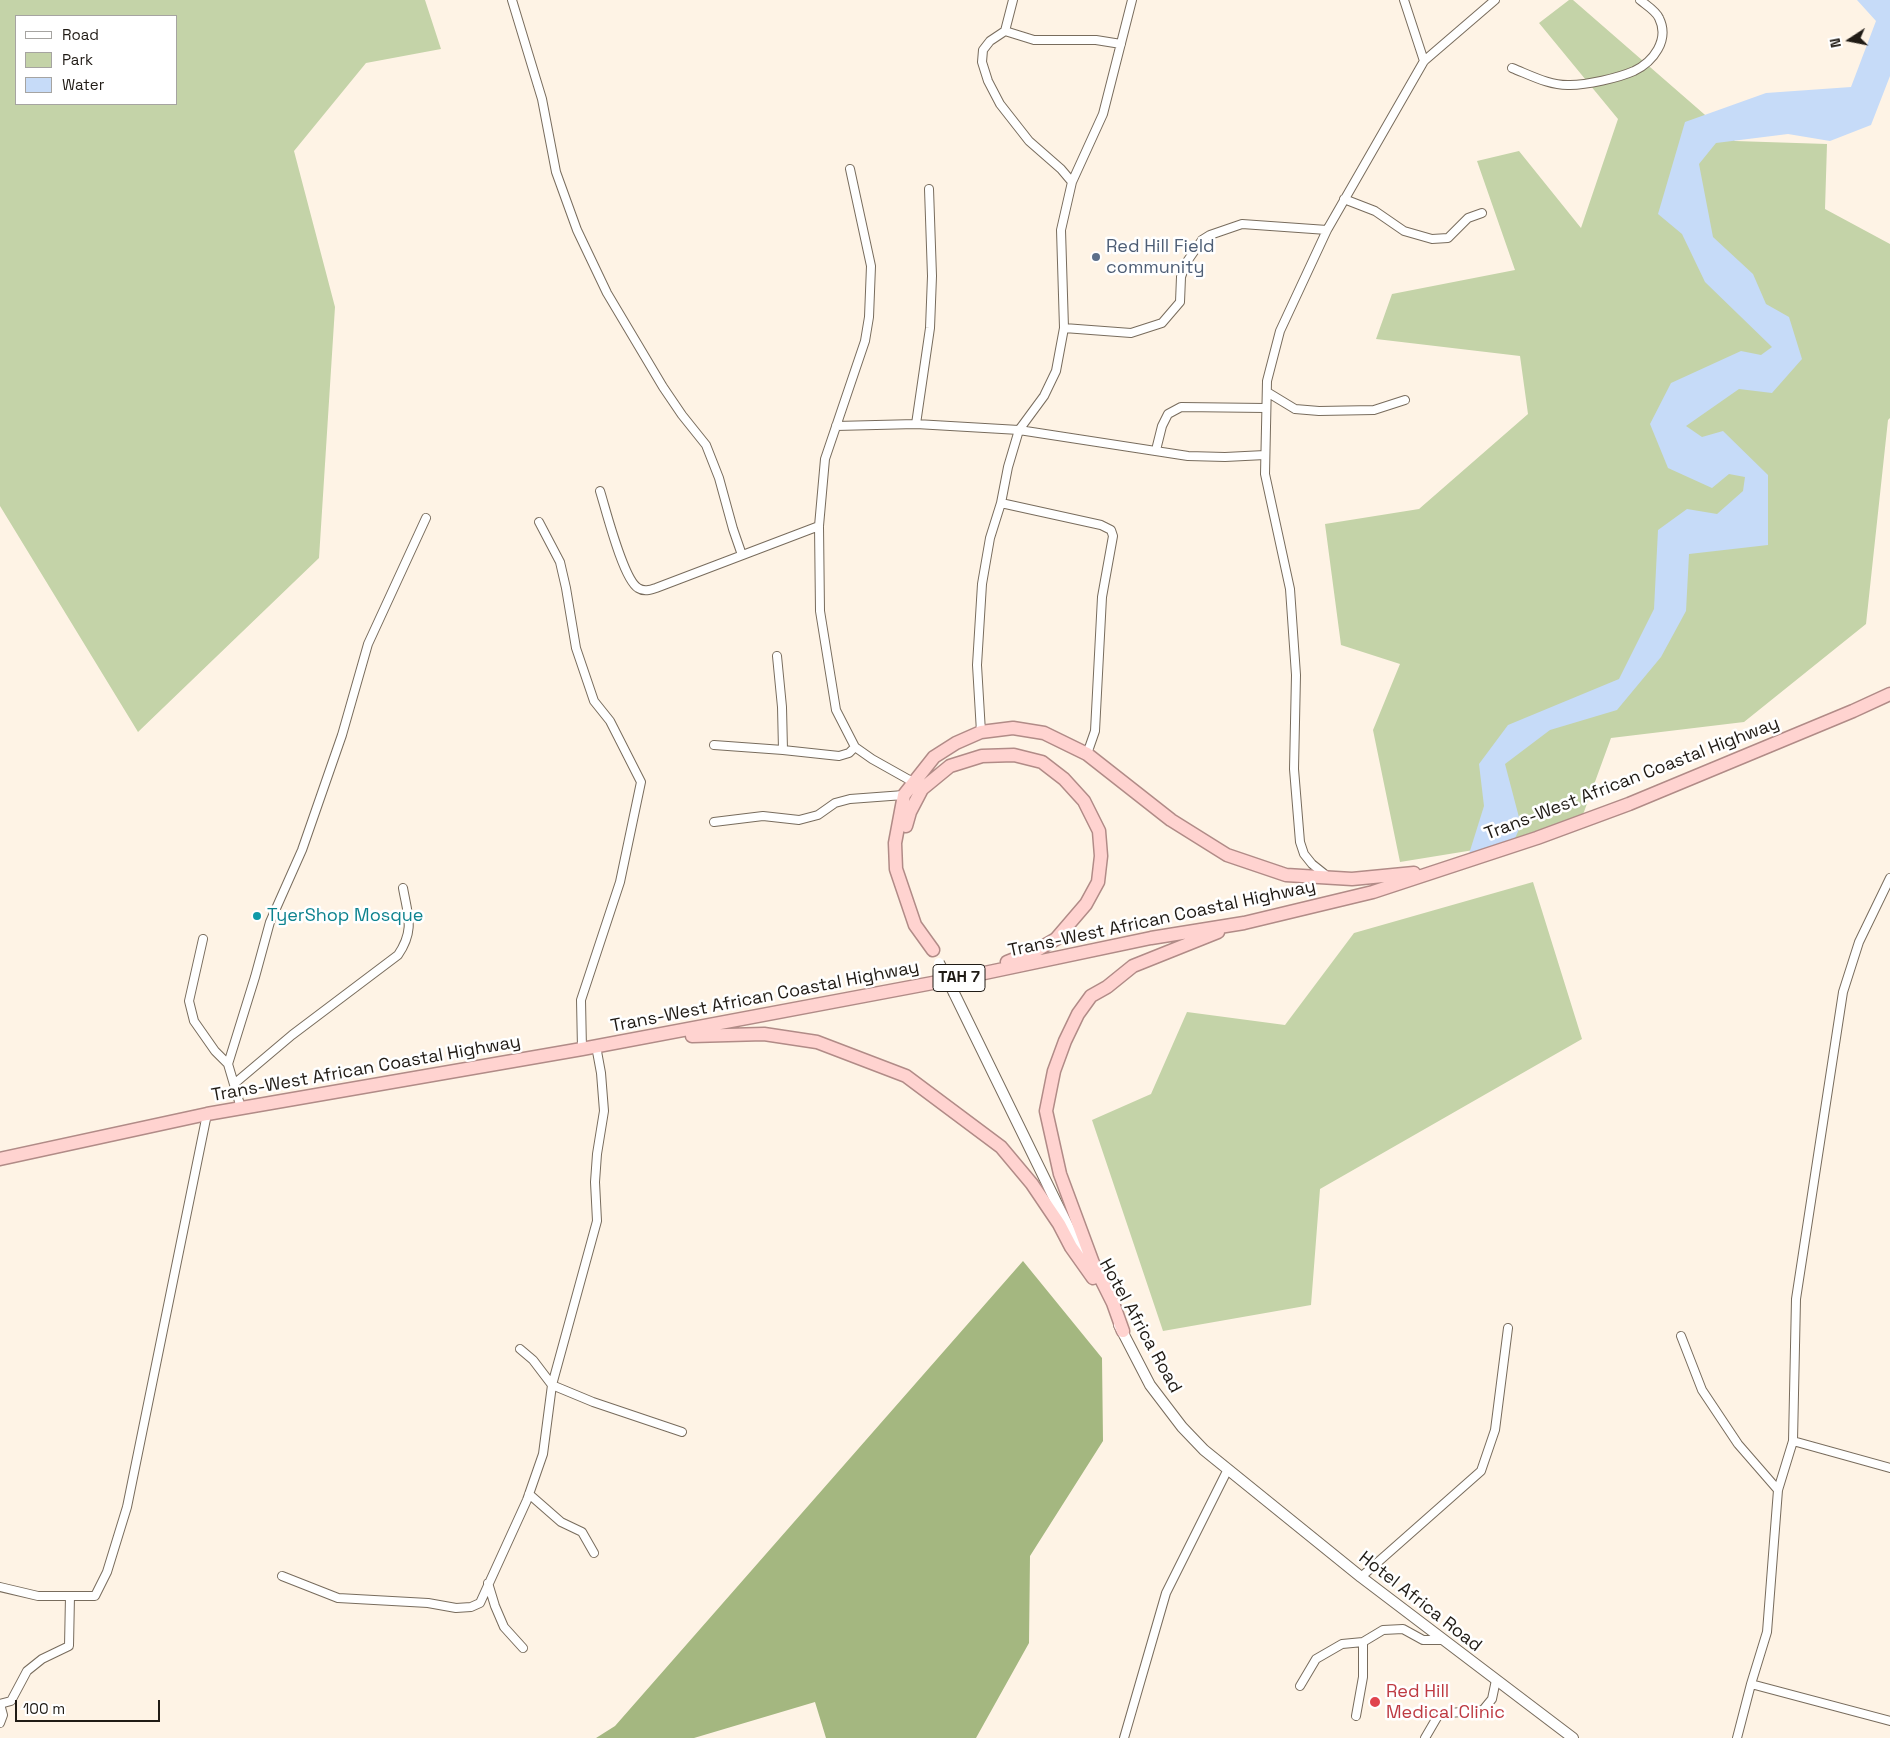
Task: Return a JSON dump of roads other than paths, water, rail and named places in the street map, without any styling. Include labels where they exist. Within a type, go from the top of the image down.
[{"type":"highway","name":"Trans-West African Coastal Highway","points":[[0,1159],[207,1114],[582,1049],[975,975],[1151,938],[1244,923],[1373,892],[1537,838],[1629,804],[1890,694]]},
{"type":"highway","points":[[933,950],[914,926],[896,869],[895,843],[904,795],[934,757],[956,743],[981,732],[1013,728],[1044,733],[1087,754],[1172,820],[1227,854],[1286,875],[1352,879],[1439,870]]},
{"type":"highway","points":[[933,950],[918,922],[903,865],[903,839],[910,812],[922,789],[950,766],[982,756],[1014,755],[1042,762],[1064,779],[1084,801],[1099,831],[1101,856],[1098,882],[1086,904],[1056,939],[1037,950],[975,975]]},
{"type":"highway","points":[[1123,1332],[1113,1303],[1093,1263],[1060,1174],[1046,1111],[1054,1071],[1065,1041],[1078,1014],[1091,996],[1107,987],[1133,966],[1244,923]]},
{"type":"highway","points":[[612,1043],[706,1034],[764,1034],[817,1042],[906,1076],[956,1112],[1006,1153],[1037,1192],[1093,1278]]},
{"type":"street","points":[[512,0],[542,99],[556,172],[577,230],[607,293],[659,380],[682,415],[706,445],[719,478],[742,555]]},
{"type":"street","points":[[1013,0],[1005,31],[990,41],[983,50],[982,62],[988,80],[1000,104],[1029,140],[1061,169],[1072,182]]},
{"type":"street","points":[[981,732],[977,665],[982,584],[990,538],[1001,503],[1008,467],[1019,430],[1044,396],[1056,372],[1064,328],[1061,230],[1072,182],[1103,114],[1132,0]]},
{"type":"street","points":[[1404,0],[1424,61]]},
{"type":"street","points":[[1330,879],[1312,864],[1304,854],[1300,842],[1294,769],[1296,675],[1290,589],[1265,474],[1267,381],[1280,331],[1326,230],[1424,61],[1494,0]]},
{"type":"street","points":[[1512,68],[1556,84],[1570,86],[1608,79],[1634,71],[1655,54],[1662,42],[1663,29],[1658,17],[1640,0]]},
{"type":"street","points":[[1005,31],[1034,40],[1096,40],[1121,44]]},
{"type":"street","points":[[850,169],[871,266],[869,317],[866,341],[825,460],[820,526],[820,611],[836,710],[855,747],[913,782]]},
{"type":"street","points":[[916,424],[930,328],[932,276],[929,190]]},
{"type":"street","points":[[1344,200],[1374,211],[1404,231],[1432,239],[1448,238],[1468,218],[1482,213]]},
{"type":"street","points":[[1064,328],[1131,333],[1162,323],[1180,302],[1181,277],[1186,263],[1202,240],[1210,235],[1242,224],[1326,230]]},
{"type":"street","points":[[1267,392],[1295,409],[1320,411],[1374,410],[1405,400]]},
{"type":"street","points":[[1156,450],[1162,426],[1168,414],[1181,407],[1265,408]]},
{"type":"street","points":[[836,426],[916,424],[1019,430],[1188,456],[1265,455]]},
{"type":"street","points":[[600,491],[623,563],[635,586],[640,590],[656,588],[820,526]]},
{"type":"street","points":[[1001,503],[1101,525],[1110,530],[1113,536],[1102,597],[1095,731],[1087,754]]},
{"type":"street","points":[[228,1064],[270,922],[302,850],[342,734],[368,644],[426,518]]},
{"type":"street","points":[[539,522],[560,562],[576,648],[594,701],[610,721],[641,782],[620,882],[581,1000],[582,1049]]},
{"type":"street","points":[[777,656],[782,707],[783,750]]},
{"type":"street","points":[[714,745],[839,756],[849,754],[855,747]]},
{"type":"street","points":[[714,822],[763,816],[799,820],[818,815],[835,803],[850,799],[904,795]]},
{"type":"street","points":[[1737,1738],[1767,1632],[1778,1490],[1793,1441],[1796,1299],[1843,992],[1859,942],[1890,878]]},
{"type":"street","points":[[234,1084],[292,1035],[398,955],[405,945],[410,928],[403,888]]},
{"type":"street","points":[[203,938],[189,1001],[194,1022],[215,1051],[228,1064],[240,1108]]},
{"type":"street","name":"Hotel Africa Road","points":[[933,950],[1093,1278],[1150,1385],[1182,1427],[1204,1450],[1361,1577],[1573,1738]]},
{"type":"street","points":[[282,1576],[338,1598],[428,1603],[456,1608],[471,1608],[480,1603],[530,1494],[543,1454],[552,1385],[597,1221],[595,1182],[597,1154],[604,1111],[601,1073],[596,1046]]},
{"type":"street","points":[[0,1587],[38,1596],[95,1596],[107,1572],[127,1507],[207,1114]]},
{"type":"street","points":[[0,1154],[0,1159]]},
{"type":"street","points":[[1361,1577],[1481,1471],[1495,1430],[1508,1328]]},
{"type":"street","points":[[1682,1336],[1702,1390],[1738,1444],[1778,1490]]},
{"type":"street","points":[[520,1349],[533,1360],[552,1385],[593,1402],[682,1432]]},
{"type":"street","points":[[1793,1441],[1890,1468]]},
{"type":"street","points":[[1124,1738],[1166,1593],[1228,1468]]},
{"type":"street","points":[[530,1494],[561,1522],[582,1532],[594,1553]]},
{"type":"street","points":[[488,1583],[504,1627],[524,1648]]},
{"type":"street","points":[[0,1723],[3,1714],[0,1704],[11,1701],[27,1671],[42,1659],[69,1646],[70,1596]]},
{"type":"street","points":[[1300,1686],[1316,1659],[1342,1644],[1363,1642],[1383,1630],[1403,1630],[1423,1640],[1444,1640]]},
{"type":"street","points":[[1356,1716],[1363,1677],[1363,1642]]},
{"type":"street","points":[[1425,1738],[1439,1714],[1484,1710],[1492,1699],[1496,1680]]},
{"type":"street","points":[[1751,1684],[1889,1720],[1890,1711]]},
{"type":"water","points":[[1857,0],[1890,0],[1890,76],[1871,125],[1830,141],[1788,134],[1716,143],[1699,164],[1713,237],[1753,274],[1766,304],[1789,317],[1802,359],[1772,393],[1739,389],[1686,426],[1702,437],[1723,431],[1768,475],[1768,545],[1689,554],[1686,611],[1661,657],[1617,710],[1550,730],[1505,764],[1521,825],[1512,845],[1469,854],[1484,806],[1479,764],[1508,725],[1619,679],[1654,609],[1658,530],[1687,509],[1717,514],[1743,491],[1745,477],[1729,474],[1712,488],[1668,468],[1650,424],[1671,383],[1741,351],[1761,355],[1772,347],[1705,282],[1682,234],[1658,214],[1685,122],[1766,93],[1851,87],[1876,21]]},
{"type":"place","name":"Red Hill Field community","points":[[1096,257]]},
{"type":"place","name":"TyerShop Mosque","points":[[257,916]]},
{"type":"place","name":"Red Hill Medical Clinic","points":[[1375,1702]]}]
